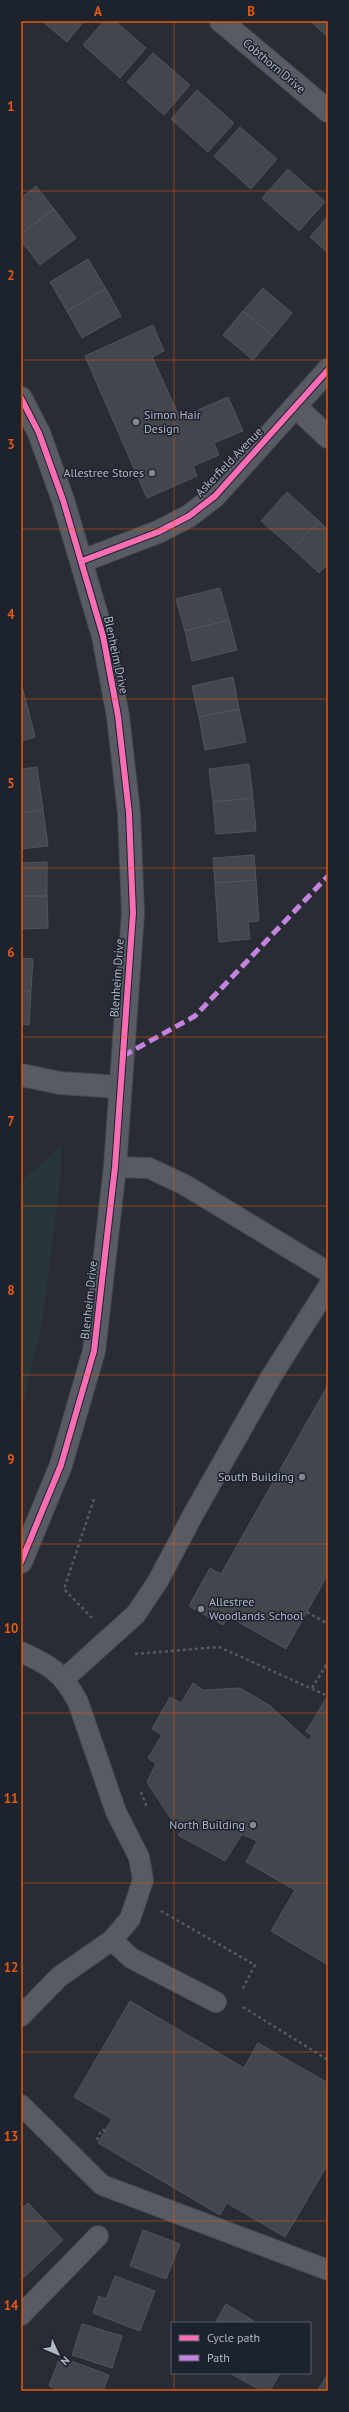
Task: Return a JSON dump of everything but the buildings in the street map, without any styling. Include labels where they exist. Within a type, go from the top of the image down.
[{"type":"street","name":"Cobthorn Drive","points":[[221,21],[328,111]]},
{"type":"street","name":"Askerfield Avenue","points":[[82,561],[158,532],[189,516],[215,496],[328,370]]},
{"type":"street","name":"Blenheim Drive","points":[[21,398],[39,433],[63,500],[103,636],[116,709],[129,813],[133,913],[115,1167],[94,1351],[61,1465],[21,1562]]},
{"type":"street","points":[[296,407],[328,437]]},
{"type":"street","points":[[21,1075],[60,1083],[120,1087]]},
{"type":"lane","points":[[115,1167],[149,1168],[184,1185],[328,1272]]},
{"type":"lane","points":[[64,1678],[136,1614],[158,1581],[194,1513],[271,1377],[328,1287]]},
{"type":"lane","points":[[21,1652],[47,1664],[64,1678],[78,1702],[116,1812],[139,1857],[143,1880],[130,1919],[112,1940],[59,1977],[21,2016]]},
{"type":"lane","points":[[112,1940],[131,1958],[216,2002]]},
{"type":"lane","points":[[21,2105],[102,2185],[328,2270]]},
{"type":"lane","points":[[21,2315],[98,2236]]},
{"type":"path","points":[[94,1499],[64,1589],[110,1637],[123,1655],[219,1647],[328,1696]]},
{"type":"path","points":[[307,1612],[328,1624]]},
{"type":"path","points":[[312,1688],[328,1662]]},
{"type":"path","points":[[139,1788],[148,1809]]},
{"type":"path","points":[[155,1908],[255,1966],[238,1996]]},
{"type":"path","points":[[242,2007],[328,2060]]},
{"type":"shaded area","points":[[61,1146],[61,1174],[42,1323],[21,1414],[21,1182]]},
{"type":"marked path","points":[[123,1056],[195,1016],[328,876]]},
{"type":"cycle path","points":[[82,561],[158,532],[189,516],[215,496],[328,370]]},
{"type":"cycle path","points":[[21,398],[39,433],[63,500],[103,636],[118,716],[129,813],[133,913],[115,1167],[94,1351],[61,1465],[21,1562]]},
{"type":"place","name":"Simon Hair Design","points":[[136,422]]},
{"type":"place","name":"Allestree Stores","points":[[152,473]]},
{"type":"place","name":"South Building","points":[[302,1477]]},
{"type":"place","name":"Allestree Woodlands School","points":[[201,1609]]},
{"type":"place","name":"North Building","points":[[253,1825]]}]
